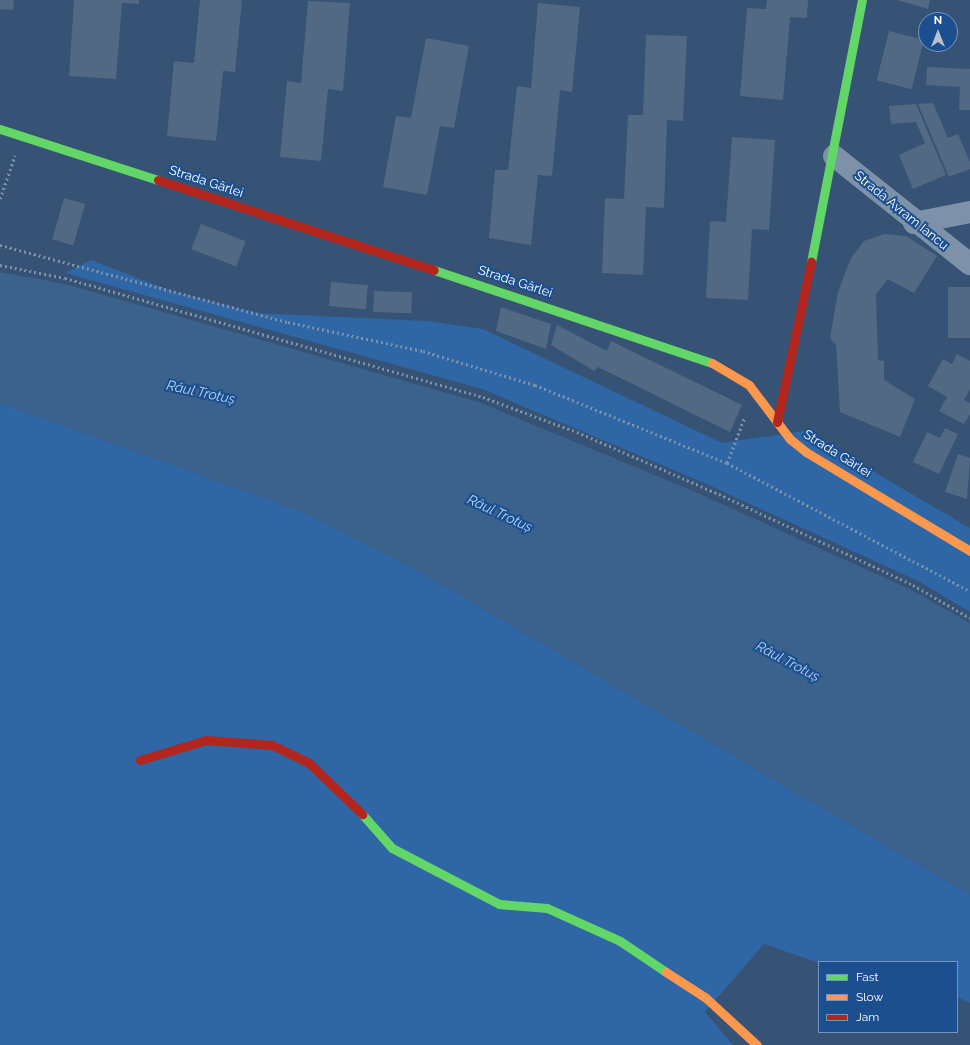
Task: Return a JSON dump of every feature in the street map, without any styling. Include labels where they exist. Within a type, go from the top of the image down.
[{"type":"street","points":[[777,422],[834,156],[847,76],[862,0]]},
{"type":"street","name":"Strada Gârlei","points":[[0,129],[646,339],[724,368],[755,391],[777,422],[806,452],[970,552]]},
{"type":"street","name":"Strada Avram Iancu","points":[[834,156],[914,223],[970,264]]},
{"type":"street","points":[[914,223],[970,212]]},
{"type":"street","points":[[140,760],[206,740],[272,745],[309,763],[343,793],[392,848],[499,904],[547,908],[620,941],[706,998],[757,1045]]},
{"type":"path","points":[[0,199],[22,136]]},
{"type":"path","points":[[0,245],[288,322],[423,351],[528,382],[727,463],[970,591]]},
{"type":"path","points":[[0,265],[65,278],[482,397],[577,432],[719,494],[913,585],[970,618]]},
{"type":"path","points":[[727,463],[755,391]]},
{"type":"shaded area","points":[[91,260],[169,290],[257,313],[427,321],[483,329],[722,443],[804,431],[970,528],[970,612],[918,581],[702,482],[482,389],[65,273]]},
{"type":"shaded area","points":[[0,403],[303,512],[425,575],[970,895],[970,1003],[958,997],[958,961],[818,961],[818,963],[764,944],[705,1012],[733,1045],[0,1045]]},
{"type":"water","name":"Râul Trotuș","points":[[0,272],[66,284],[479,402],[696,492],[912,590],[970,623],[970,895],[425,575],[303,512],[0,403]]},
{"type":"pier","points":[[0,270],[67,283],[480,400],[697,490],[913,588],[970,623],[912,590],[696,492],[479,402],[66,284]]},
{"type":"building","points":[[0,0],[14,0],[13,10],[0,9]]},
{"type":"building","points":[[74,0],[139,0],[139,4],[122,3],[116,79],[69,76]]},
{"type":"building","points":[[200,0],[242,0],[235,72],[223,71],[216,141],[167,136],[174,61],[194,63]]},
{"type":"building","points":[[767,0],[808,0],[807,18],[790,17],[783,100],[740,96],[747,8],[766,9]]},
{"type":"building","points":[[897,0],[930,0],[928,9]]},
{"type":"building","points":[[308,1],[350,3],[343,91],[328,89],[321,161],[280,157],[287,81],[301,83]]},
{"type":"building","points":[[538,3],[580,7],[572,92],[560,90],[552,176],[538,175],[531,245],[489,238],[495,170],[508,170],[517,86],[531,88]]},
{"type":"building","points":[[889,31],[918,38],[918,52],[921,52],[912,89],[877,80]]},
{"type":"building","points":[[646,35],[687,36],[683,121],[667,120],[664,208],[646,207],[643,275],[602,273],[605,198],[624,199],[628,115],[643,115]]},
{"type":"building","points":[[426,38],[469,46],[454,128],[440,126],[427,195],[383,187],[396,116],[411,118]]},
{"type":"building","points":[[927,67],[970,69],[970,110],[959,110],[960,87],[926,85]]},
{"type":"building","points":[[933,103],[948,138],[958,134],[970,162],[970,169],[949,177],[918,104]]},
{"type":"building","points":[[916,104],[946,175],[913,189],[899,155],[925,143],[916,122],[891,124],[889,106]]},
{"type":"building","points":[[732,137],[775,140],[769,230],[752,229],[748,300],[706,298],[710,221],[726,222]]},
{"type":"building","points":[[64,198],[85,204],[73,245],[52,239]]},
{"type":"building","points":[[201,224],[246,241],[236,266],[191,249]]},
{"type":"building","points":[[884,234],[906,236],[937,256],[914,293],[888,279],[876,294],[878,360],[884,361],[884,380],[915,399],[900,437],[840,412],[836,345],[830,338],[838,292],[851,258],[864,241]]},
{"type":"building","points":[[331,282],[368,285],[366,309],[329,306]]},
{"type":"building","points":[[948,287],[970,287],[970,338],[948,338]]},
{"type":"building","points":[[374,291],[412,292],[411,313],[373,312]]},
{"type":"building","points":[[501,307],[551,324],[546,349],[496,331]]},
{"type":"building","points":[[557,325],[607,351],[611,341],[742,405],[730,432],[598,367],[594,371],[551,345]]},
{"type":"building","points":[[957,354],[970,361],[970,389],[964,400],[970,403],[970,414],[964,424],[939,411],[947,397],[928,386],[943,359],[952,364]]},
{"type":"building","points":[[945,428],[958,434],[939,474],[913,462],[927,432],[940,438]]},
{"type":"building","points":[[958,454],[970,458],[967,499],[945,492]]},
{"type":"traffic: fast","points":[[811,262],[862,0]]},
{"type":"traffic: fast","points":[[0,129],[158,180]]},
{"type":"traffic: fast","points":[[434,270],[712,363]]},
{"type":"traffic: fast","points":[[362,814],[392,848],[499,904],[547,908],[620,941],[666,972]]},
{"type":"traffic: slow","points":[[712,363],[749,385],[790,439],[806,452],[970,551]]},
{"type":"traffic: slow","points":[[666,972],[706,998],[757,1045]]},
{"type":"traffic: jam","points":[[158,180],[434,270]]},
{"type":"traffic: jam","points":[[777,422],[811,262]]},
{"type":"traffic: jam","points":[[140,760],[206,740],[272,745],[309,763],[362,814]]}]
